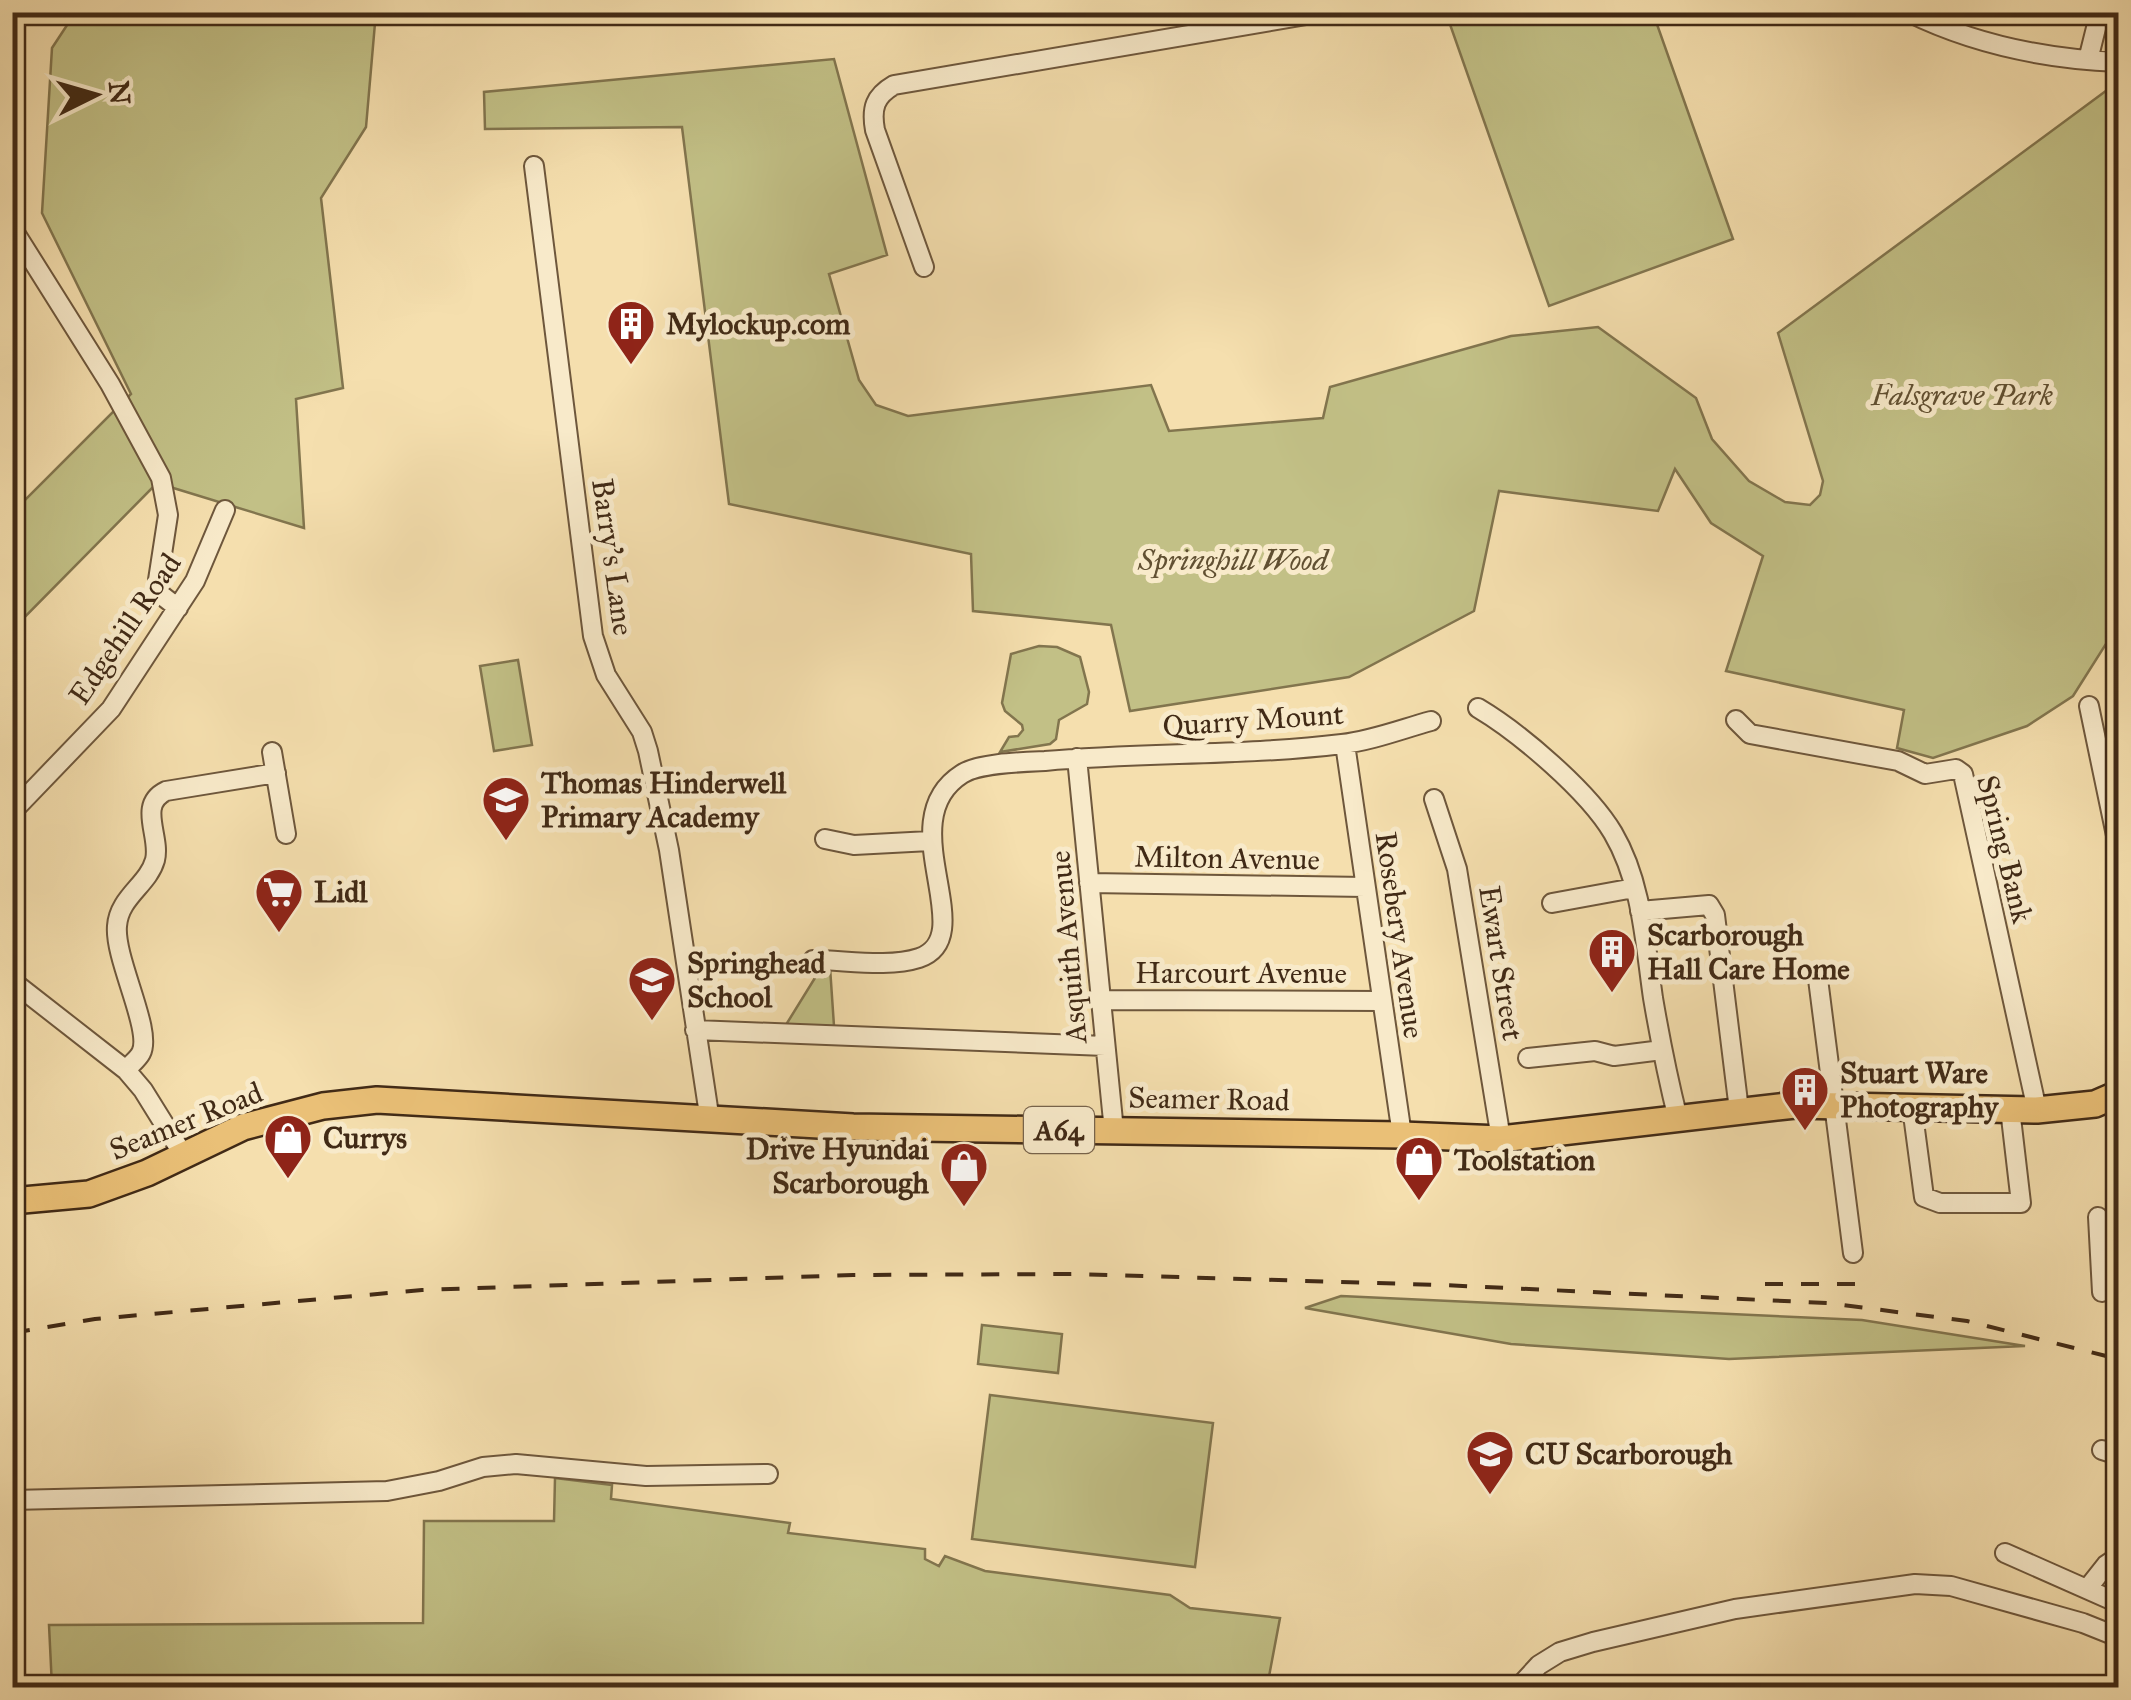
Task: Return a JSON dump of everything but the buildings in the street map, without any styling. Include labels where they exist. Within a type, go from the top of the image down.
[{"type":"highway","name":"Seamer Road","points":[[12,1202],[88,1194],[243,1128],[323,1106],[377,1100],[853,1128],[1502,1139],[1795,1105],[2037,1110],[2095,1104],[2118,1094]]},
{"type":"street","points":[[924,267],[875,130],[874,108],[894,85],[1324,12]]},
{"type":"street","points":[[1908,12],[1975,39],[2058,58],[2118,62]]},
{"type":"street","points":[[2088,60],[2100,12]]},
{"type":"street","name":"Barry's Lane","points":[[534,166],[593,636],[606,675],[642,732],[648,751],[669,850],[710,1121]]},
{"type":"street","points":[[12,228],[110,384],[161,478],[168,515],[158,580],[160,594],[178,608]]},
{"type":"street","name":"Edgehill Road","points":[[12,812],[110,708],[195,581],[226,510]]},
{"type":"street","points":[[2089,706],[2118,845]]},
{"type":"street","points":[[1478,708],[1496,718],[1580,790],[1613,833],[1640,911],[1662,1050],[1678,1119]]},
{"type":"street","name":"Spring Bank","points":[[1736,720],[1750,734],[1898,761],[1925,774],[1956,769],[1963,774],[2037,1110]]},
{"type":"street","name":"Quarry Mount","points":[[930,842],[931,818],[942,794],[963,773],[1077,758],[1344,744],[1430,721]]},
{"type":"street","name":"Rosebery Avenue","points":[[1344,744],[1402,1135]]},
{"type":"street","points":[[272,752],[286,834]]},
{"type":"street","name":"Asquith Avenue","points":[[1077,758],[1114,1130]]},
{"type":"street","points":[[126,1070],[141,1054],[144,1038],[116,930],[118,914],[154,863],[154,798],[166,791],[276,773]]},
{"type":"street","name":"Ewart Street","points":[[1434,799],[1458,869],[1502,1139]]},
{"type":"street","points":[[812,960],[900,961],[923,957],[939,940],[943,916],[937,864],[930,842],[854,845],[825,840]]},
{"type":"street","name":"Milton Avenue","points":[[1089,884],[1365,887]]},
{"type":"street","points":[[1552,902],[1634,888]]},
{"type":"street","points":[[1640,911],[1698,904],[1709,905],[1715,915],[1739,1110]]},
{"type":"street","points":[[1818,980],[1853,1253]]},
{"type":"street","points":[[12,981],[126,1070],[144,1090],[184,1156]]},
{"type":"street","name":"Harcourt Avenue","points":[[1101,1000],[1382,1001]]},
{"type":"street","points":[[695,1030],[1105,1046]]},
{"type":"street","points":[[1528,1058],[1595,1051],[1614,1056],[1662,1050]]},
{"type":"street","points":[[1912,1107],[1924,1197],[1940,1203],[2021,1203],[2010,1109]]},
{"type":"street","points":[[2098,1217],[2110,1260],[2102,1292]]},
{"type":"street","points":[[12,1500],[387,1491],[440,1481],[482,1467],[516,1464],[646,1476],[768,1474]]},
{"type":"street","points":[[2005,1553],[2118,1603]]},
{"type":"street","points":[[2088,1589],[2106,1566],[2118,1558]]},
{"type":"street","points":[[1518,1688],[1522,1680],[1549,1659],[1593,1642],[1735,1609],[1915,1584],[1952,1586],[2083,1623],[2118,1637]]},
{"type":"green space","points":[[75,13],[363,13],[375,23],[366,127],[321,198],[343,388],[296,399],[304,528],[157,483],[13,629],[13,512],[131,394],[42,213],[52,48]]},
{"type":"green space","points":[[1446,13],[1653,13],[1733,239],[1549,306]]},
{"type":"green space","name":"Springhill Wood","points":[[834,59],[887,255],[829,274],[859,380],[876,405],[908,416],[1151,385],[1169,431],[1323,418],[1330,387],[1511,336],[1598,327],[1696,398],[1712,439],[1749,481],[1785,502],[1810,505],[1820,495],[1823,481],[1778,333],[2118,82],[2118,625],[2073,696],[2027,726],[1933,758],[1897,748],[1904,710],[1726,671],[1763,556],[1711,523],[1675,469],[1658,511],[1499,491],[1474,611],[1349,677],[1130,711],[1111,625],[973,611],[971,554],[729,504],[682,127],[485,129],[484,92]]},
{"type":"green space","points":[[1039,646],[1057,647],[1080,657],[1089,692],[1087,704],[1059,720],[1056,739],[1050,744],[1000,752],[1009,737],[1018,736],[1023,730],[1002,703],[1011,654]]},
{"type":"green space","points":[[518,660],[532,745],[494,751],[480,666]]},
{"type":"green space","points":[[830,967],[834,1026],[784,1028],[818,973]]},
{"type":"green space","points":[[1341,1296],[1862,1320],[2025,1346],[1729,1359],[1511,1344],[1305,1308]]},
{"type":"green space","points":[[982,1325],[1062,1334],[1058,1373],[978,1364]]},
{"type":"green space","points":[[990,1395],[1213,1423],[1195,1567],[972,1539]]},
{"type":"green space","points":[[555,1478],[612,1485],[611,1499],[790,1523],[788,1533],[925,1549],[925,1559],[939,1566],[945,1556],[985,1571],[1170,1595],[1190,1608],[1280,1618],[1267,1687],[52,1687],[49,1625],[423,1623],[424,1521],[554,1521]]},
{"type":"railway","points":[[12,1333],[95,1319],[422,1290],[853,1275],[1076,1274],[1442,1285],[1827,1303],[1967,1321],[2118,1359]]},
{"type":"railway","points":[[1765,1284],[1864,1284]]},
{"type":"place","name":"Mylockup.com","points":[[631,366]]},
{"type":"place","name":"Thomas Hinderwell Primary Academy","points":[[506,842]]},
{"type":"place","name":"Lidl","points":[[279,934]]},
{"type":"place","name":"Scarborough Hall Care Home","points":[[1612,994]]},
{"type":"place","name":"Springhead School","points":[[652,1022]]},
{"type":"place","name":"Stuart Ware Photography","points":[[1805,1132]]},
{"type":"place","name":"Currys","points":[[288,1180]]},
{"type":"place","name":"Toolstation","points":[[1419,1202]]},
{"type":"place","name":"Drive Hyundai Scarborough","points":[[964,1208]]},
{"type":"place","name":"CU Scarborough","points":[[1490,1496]]},
{"type":"park label","name":"Falsgrave Park","points":[[1962,395]]}]
